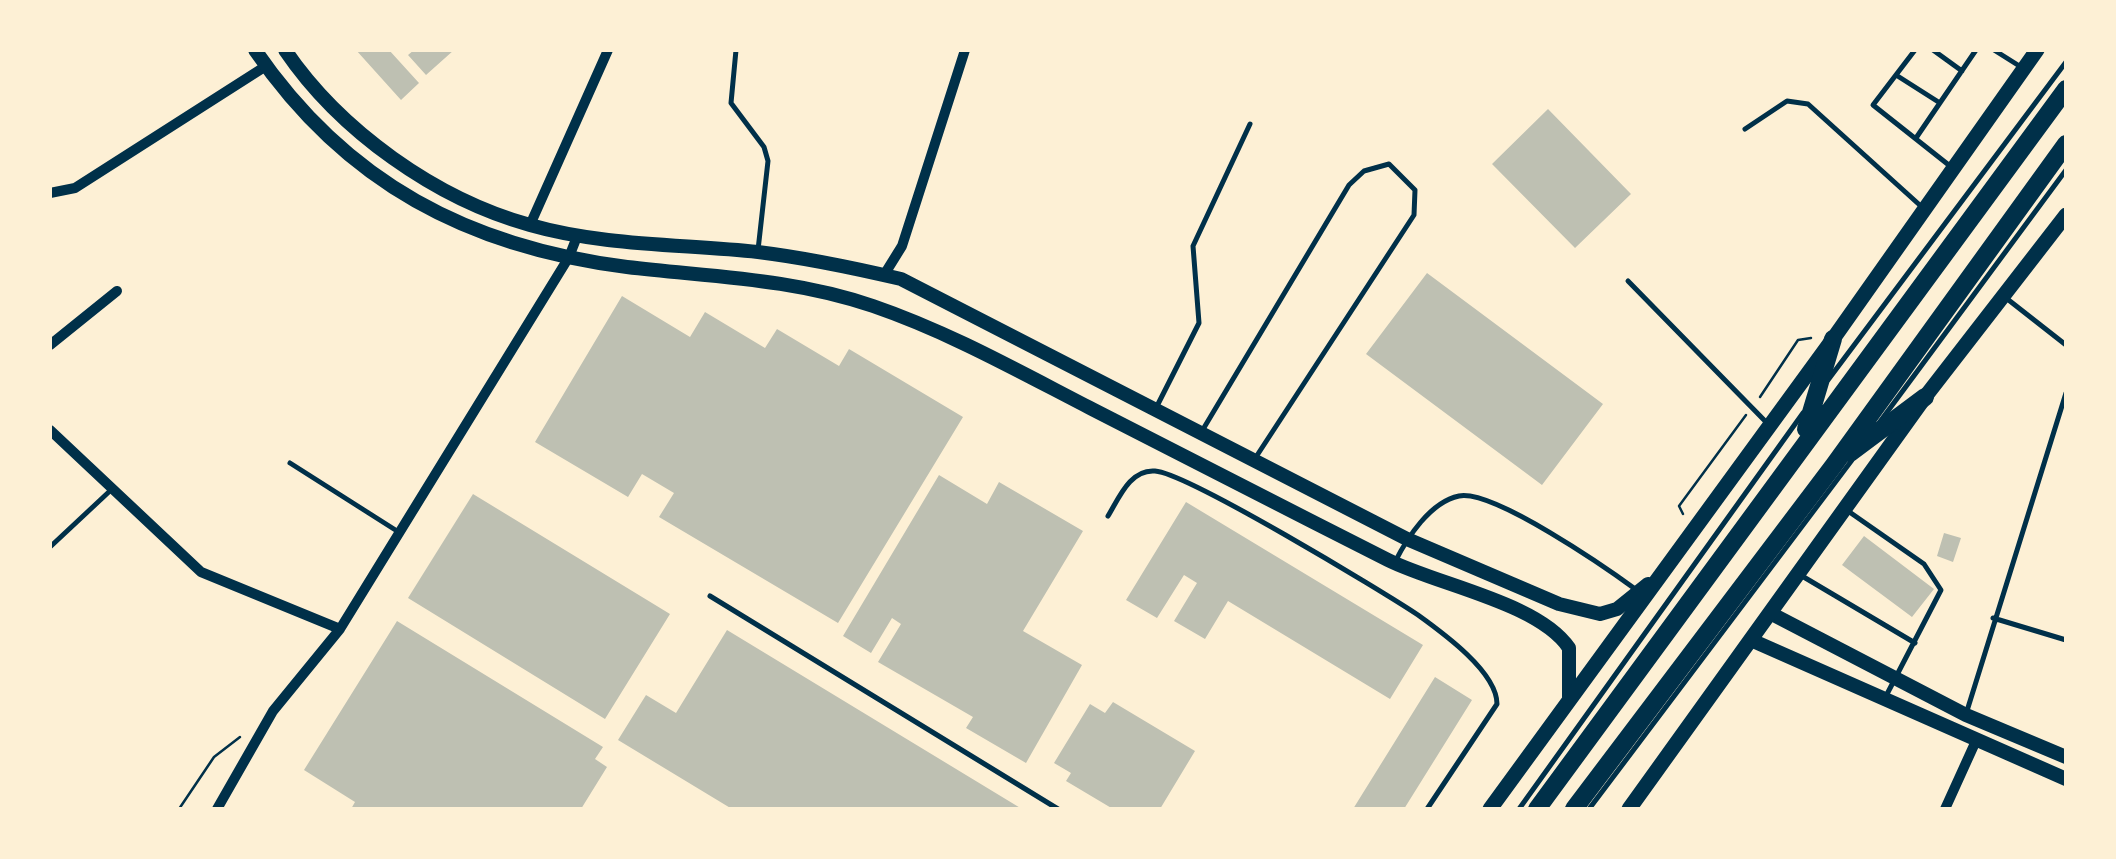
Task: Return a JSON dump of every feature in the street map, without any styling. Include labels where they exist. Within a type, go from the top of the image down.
[{"type":"highway","points":[[1536,809],[1802,442],[2066,89]]},
{"type":"highway","points":[[1574,809],[1834,465],[2066,144]]},
{"type":"highway","points":[[1802,442],[1833,339]]},
{"type":"highway","points":[[1834,465],[1925,396]]},
{"type":"main road","points":[[255,50],[288,99],[350,154],[410,198],[475,233],[569,258],[755,277],[874,307],[961,342],[1394,563],[1504,607],[1562,637],[1572,659],[1569,697]]},
{"type":"main road","points":[[285,50],[307,82],[366,135],[423,178],[484,210],[530,225],[578,234],[758,252],[884,275],[974,314],[1407,539],[1583,612],[1617,609],[1670,562]]},
{"type":"main road","points":[[1490,809],[1833,339],[2037,50]]},
{"type":"main road","points":[[1629,809],[1925,396],[2064,224]]},
{"type":"main road","points":[[1770,613],[1966,715],[2066,757]]},
{"type":"main road","points":[[1751,640],[1882,702],[2066,779]]},
{"type":"street","points":[[530,225],[608,50]]},
{"type":"street","points":[[884,275],[902,246],[965,50]]},
{"type":"street","points":[[50,194],[75,188],[266,66]]},
{"type":"street","points":[[217,809],[273,712],[340,630],[569,258],[578,234]]},
{"type":"street","points":[[50,345],[117,291]]},
{"type":"street","points":[[50,430],[201,572],[340,630]]},
{"type":"street","points":[[1945,809],[1975,743]]},
{"type":"lane","points":[[736,50],[732,103],[764,147],[768,160],[758,252]]},
{"type":"lane","points":[[1915,50],[1873,105],[1954,168]]},
{"type":"lane","points":[[1932,50],[1962,71]]},
{"type":"lane","points":[[1916,138],[1976,50]]},
{"type":"lane","points":[[1994,50],[2024,68]]},
{"type":"lane","points":[[1519,809],[1817,394],[2066,62]]},
{"type":"lane","points":[[1896,75],[1940,103]]},
{"type":"lane","points":[[1745,129],[1787,101],[1808,104],[1924,210]]},
{"type":"lane","points":[[1155,411],[1199,323],[1193,246],[1250,124]]},
{"type":"lane","points":[[1200,434],[1350,185],[1364,171],[1389,164],[1415,190],[1414,215],[1253,461]]},
{"type":"lane","points":[[1589,809],[2066,170]]},
{"type":"lane","points":[[1628,281],[1770,426]]},
{"type":"lane","points":[[2004,296],[2066,345]]},
{"type":"lane","points":[[1966,715],[2066,393]]},
{"type":"lane","points":[[290,463],[399,533]]},
{"type":"lane","points":[[1108,516],[1128,484],[1142,472],[1158,471],[1209,494],[1420,616],[1492,681],[1496,704],[1427,809]]},
{"type":"lane","points":[[50,547],[112,489]]},
{"type":"lane","points":[[1394,563],[1407,539],[1444,504],[1466,496],[1512,512],[1572,543],[1640,592]]},
{"type":"lane","points":[[1845,509],[1924,564],[1939,584],[1940,596],[1882,702]]},
{"type":"lane","points":[[1798,574],[1915,643]]},
{"type":"lane","points":[[710,596],[1058,809]]},
{"type":"lane","points":[[1993,618],[2066,640]]},
{"type":"path","points":[[1757,400],[1798,340]]},
{"type":"path","points":[[1679,506],[1746,415]]},
{"type":"path","points":[[179,809],[214,757],[244,734]]},
{"type":"building","points":[[356,50],[389,50],[419,83],[401,100]]},
{"type":"building","points":[[414,50],[454,50],[426,75],[408,55]]},
{"type":"building","points":[[1548,109],[1631,194],[1575,248],[1492,164]]},
{"type":"building","points":[[1427,273],[1603,404],[1542,485],[1366,354]]},
{"type":"building","points":[[622,296],[690,337],[705,312],[765,348],[777,329],[839,366],[849,349],[963,417],[838,623],[659,517],[674,493],[642,474],[628,497],[535,442]]},
{"type":"building","points":[[939,475],[987,504],[999,482],[1083,531],[1023,631],[1082,665],[1026,763],[966,728],[973,717],[878,662],[901,624],[892,618],[871,653],[843,636]]},
{"type":"building","points":[[473,494],[670,614],[605,719],[408,598]]},
{"type":"building","points":[[1186,502],[1423,645],[1390,699],[1228,601],[1205,639],[1174,621],[1197,583],[1184,575],[1157,618],[1126,600]]},
{"type":"building","points":[[1944,533],[1961,538],[1953,562],[1937,556]]},
{"type":"building","points":[[1864,536],[1934,589],[1912,617],[1842,565]]},
{"type":"building","points":[[397,621],[603,747],[595,759],[607,767],[581,809],[351,809],[355,802],[304,770]]},
{"type":"building","points":[[727,630],[1022,809],[732,809],[618,740],[646,695],[676,713]]},
{"type":"building","points":[[1435,677],[1472,700],[1404,809],[1353,809]]},
{"type":"building","points":[[1113,702],[1195,751],[1160,809],[1113,809],[1066,781],[1071,773],[1054,763],[1090,704],[1105,713]]}]
